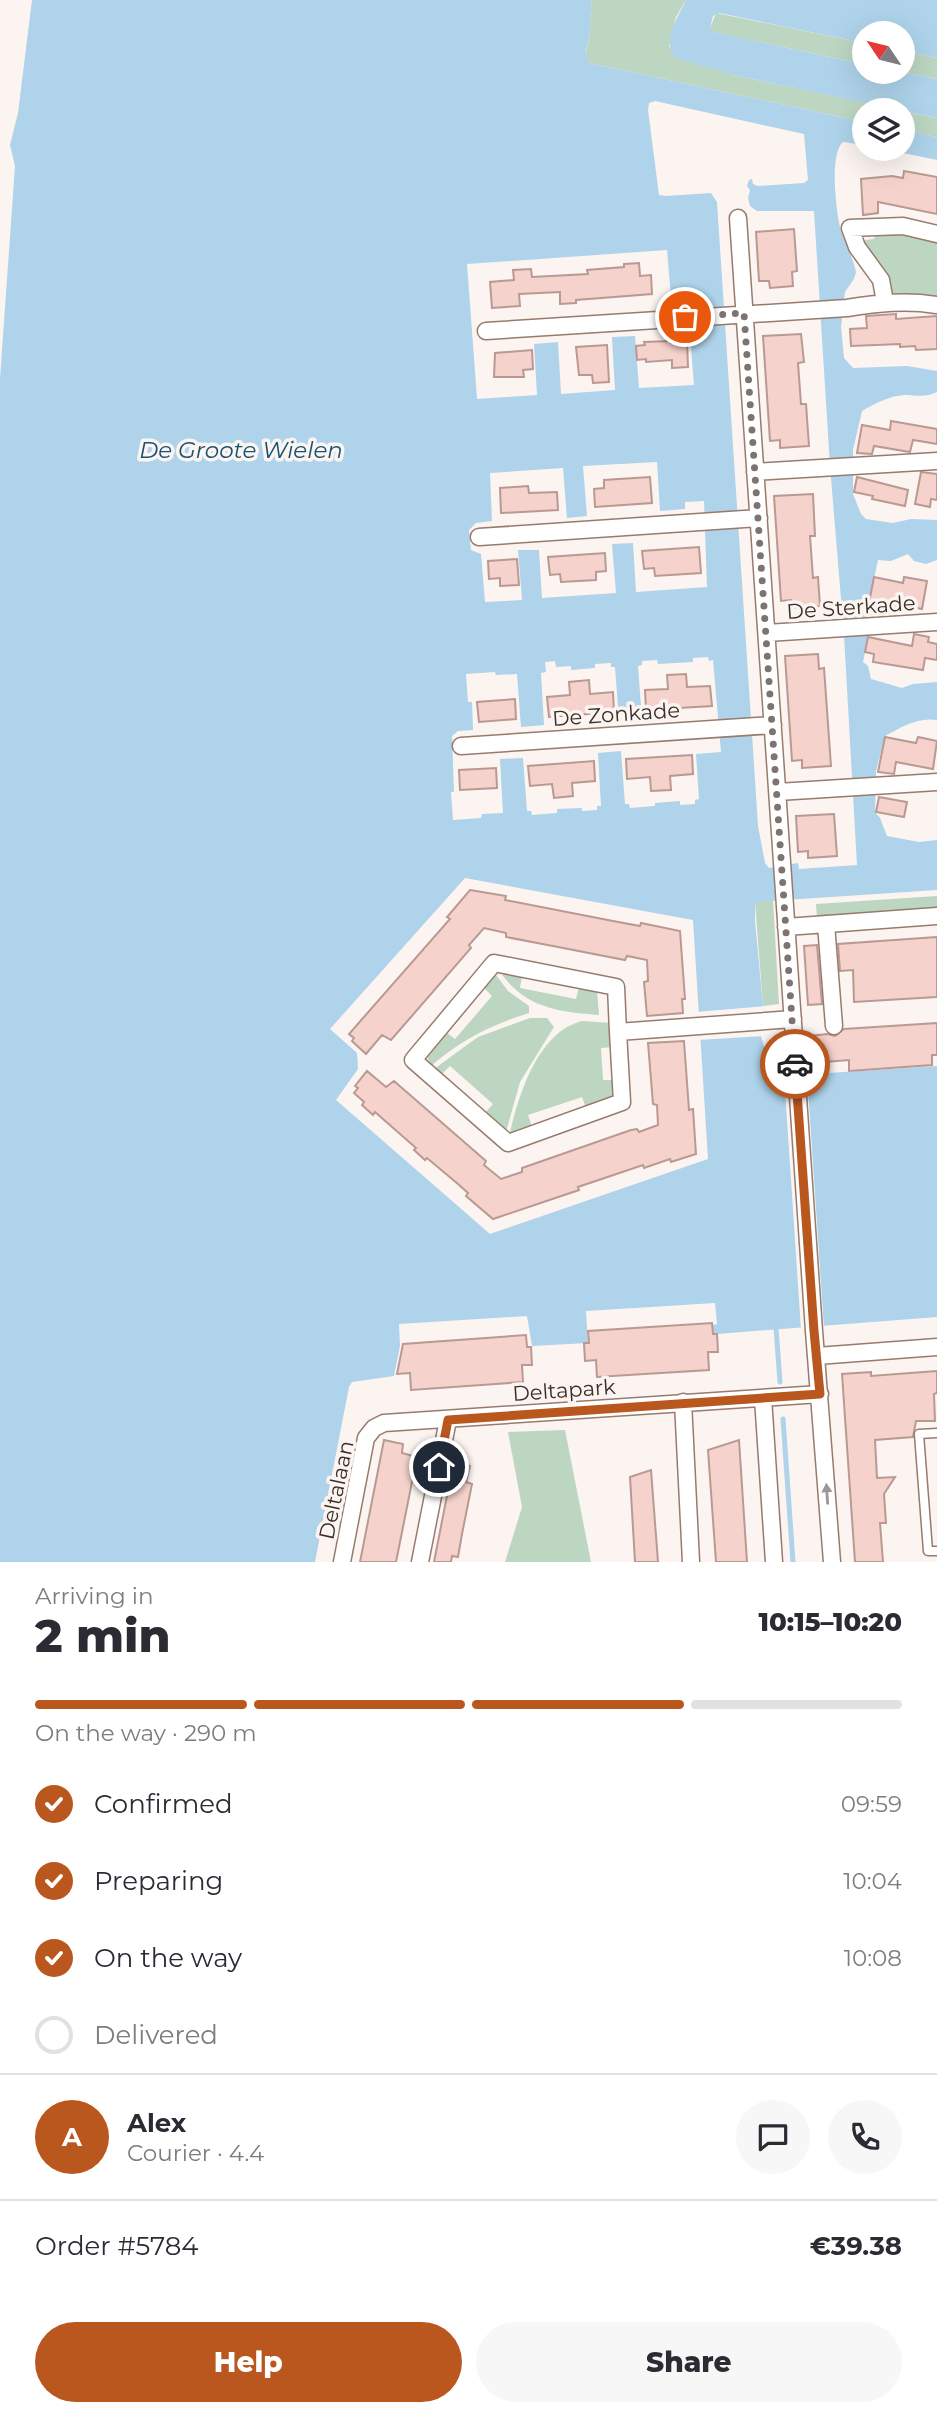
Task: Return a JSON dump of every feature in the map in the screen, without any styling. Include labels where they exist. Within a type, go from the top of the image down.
[{"type":"street","points":[[738,218],[737,313],[755,472],[753,519],[767,633],[767,725],[778,792],[786,927],[786,1020],[795,1059],[832,1562]]},
{"type":"street","points":[[885,302],[881,280],[858,247],[850,228],[903,226],[937,234]]},
{"type":"street","points":[[486,331],[847,307],[885,302],[937,305]]},
{"type":"street","points":[[755,472],[937,461]]},
{"type":"street","points":[[479,537],[753,519]]},
{"type":"street","name":"De Sterkade","points":[[767,633],[937,622]]},
{"type":"street","name":"De Zonkade","points":[[461,746],[767,725]]},
{"type":"street","points":[[778,792],[937,782]]},
{"type":"street","points":[[786,927],[937,916]]},
{"type":"street","points":[[826,924],[834,1026]]},
{"type":"street","points":[[494,963],[616,987],[618,1032],[622,1102],[508,1143],[413,1060],[494,963]]},
{"type":"street","points":[[618,1032],[786,1020]]},
{"type":"street","points":[[817,1356],[937,1347]]},
{"type":"street","name":"Deltapark","points":[[374,1428],[384,1423],[820,1394]]},
{"type":"street","points":[[763,1398],[774,1562]]},
{"type":"street","points":[[683,1402],[691,1562]]},
{"type":"street","points":[[420,1562],[448,1420]]},
{"type":"street","name":"Deltalaan","points":[[342,1562],[366,1438],[374,1428]]},
{"type":"lane","points":[[937,1433],[919,1434],[928,1551],[937,1551]]},
{"type":"green space","points":[[592,0],[686,0],[676,17],[669,47],[733,75],[852,100],[852,119],[589,63],[585,53],[590,34]]},
{"type":"green space","points":[[716,13],[852,41],[852,61],[712,32],[710,28]]},
{"type":"green space","points":[[915,53],[937,58],[937,79],[915,75]]},
{"type":"green space","points":[[915,113],[937,118],[937,137],[915,132]]},
{"type":"green space","points":[[903,233],[937,239],[937,298],[891,296],[860,241],[873,239],[878,234]]},
{"type":"green space","points":[[937,896],[937,908],[817,917],[816,904]]},
{"type":"green space","points":[[773,900],[779,1004],[763,1006],[755,902]]},
{"type":"green space","points":[[501,973],[522,976],[520,988],[576,999],[579,987],[597,991],[599,1015],[557,1010],[532,1001],[510,985]]},
{"type":"green space","points":[[496,975],[508,991],[529,1006],[529,1013],[477,1034],[431,1066],[428,1053],[446,1032],[455,1039],[492,996],[484,988]]},
{"type":"green space","points":[[530,1018],[547,1018],[554,1027],[520,1082],[506,1132],[485,1113],[493,1104],[450,1066],[441,1075],[434,1069],[478,1037]]},
{"type":"green space","points":[[582,1021],[612,1023],[613,1047],[601,1048],[603,1080],[615,1080],[614,1093],[608,1100],[586,1108],[582,1097],[528,1115],[532,1127],[510,1133],[525,1083],[542,1051],[567,1027]]},
{"type":"green space","points":[[565,1430],[591,1562],[505,1562],[522,1507],[508,1432]]},
{"type":"water","name":"De Groote Wielen","points":[[32,0],[592,0],[590,33],[585,52],[589,63],[852,119],[852,143],[843,142],[839,148],[835,170],[839,222],[856,272],[845,292],[841,327],[844,358],[853,368],[907,366],[937,371],[937,392],[925,396],[893,397],[862,411],[853,450],[853,494],[861,514],[866,519],[893,523],[911,519],[937,520],[937,560],[926,564],[914,561],[908,554],[891,561],[878,560],[866,616],[868,639],[863,662],[868,666],[871,679],[902,688],[937,682],[937,720],[916,721],[885,736],[876,771],[875,812],[887,836],[919,842],[937,840],[937,890],[755,902],[763,1006],[761,1036],[772,1063],[809,1063],[813,1074],[937,1066],[937,1317],[717,1334],[713,1333],[713,1325],[717,1324],[715,1303],[586,1311],[588,1343],[532,1346],[527,1316],[399,1324],[400,1346],[394,1376],[352,1382],[349,1387],[315,1562],[0,1562],[0,379],[15,166],[10,145],[18,113]],"holes":[[[655,101],[804,134],[808,180],[804,183],[757,186],[752,179],[747,186],[750,190],[750,206],[757,211],[814,211],[844,635],[857,865],[799,869],[798,863],[769,868],[765,863],[758,826],[717,202],[711,193],[659,195],[648,110],[649,103]],[[667,250],[671,298],[687,297],[694,385],[639,388],[635,336],[612,337],[615,390],[561,394],[558,342],[534,344],[537,395],[477,399],[467,264]],[[657,462],[660,511],[685,509],[685,502],[704,501],[707,587],[636,592],[633,543],[612,544],[616,593],[542,598],[539,550],[518,550],[522,600],[485,602],[481,554],[471,550],[469,530],[476,523],[492,521],[490,473],[563,468],[567,518],[587,516],[583,466]],[[708,657],[709,661],[713,660],[721,752],[696,754],[699,799],[695,800],[695,804],[680,805],[680,801],[630,808],[629,804],[625,804],[621,751],[598,753],[601,806],[597,806],[597,810],[557,809],[557,813],[532,815],[531,811],[527,811],[523,758],[500,759],[503,813],[453,820],[452,736],[458,731],[473,730],[472,702],[468,702],[466,674],[517,674],[521,727],[544,725],[541,673],[546,672],[545,662],[555,661],[556,667],[571,666],[571,670],[595,668],[595,664],[611,663],[611,667],[615,667],[619,720],[642,719],[638,666],[642,665],[642,661],[657,660],[658,664],[693,662],[693,658]],[[465,878],[693,920],[708,1159],[490,1234],[336,1100],[358,1069],[357,1053],[330,1029]]]},
{"type":"water","points":[[686,0],[937,0],[937,58],[915,53],[915,21],[852,21],[852,41],[719,13],[713,16],[710,28],[713,32],[852,61],[852,84],[915,84],[915,75],[937,79],[937,118],[915,113],[915,98],[852,100],[733,75],[687,61],[672,55],[670,48],[671,33]]},
{"type":"water","points":[[915,132],[937,137],[937,160],[915,155]]},
{"type":"pier","points":[[767,1006],[765,1036],[698,1040],[696,1012]]},
{"type":"pier","points":[[806,1059],[824,1328],[801,1330],[783,1060]]},
{"type":"building","points":[[904,171],[937,177],[937,214],[878,202],[878,213],[863,215],[861,179],[892,176],[903,178]]},
{"type":"building","points":[[794,229],[797,271],[792,272],[793,286],[770,288],[769,281],[759,281],[756,232]]},
{"type":"building","points":[[639,263],[640,276],[651,275],[652,294],[576,300],[576,303],[560,304],[560,292],[519,294],[520,306],[492,308],[490,282],[514,280],[513,270],[531,269],[532,277],[588,274],[587,270]]},
{"type":"building","points":[[896,314],[896,319],[937,316],[937,349],[916,350],[915,346],[900,347],[900,344],[851,346],[850,329],[867,328],[866,316]]},
{"type":"building","points":[[801,334],[804,362],[798,363],[801,404],[806,404],[809,446],[780,448],[780,440],[770,441],[763,336]]},
{"type":"building","points":[[644,342],[687,342],[688,367],[672,368],[672,360],[637,360],[636,346],[645,345]]},
{"type":"building","points":[[607,345],[609,382],[593,383],[592,375],[579,375],[576,347]]},
{"type":"building","points":[[532,350],[533,369],[523,370],[524,377],[494,377],[495,353]]},
{"type":"building","points":[[891,421],[937,429],[937,444],[913,440],[910,452],[874,446],[872,454],[857,453],[862,425],[890,430]]},
{"type":"building","points":[[921,472],[937,474],[937,500],[931,499],[930,507],[915,504]]},
{"type":"building","points":[[650,477],[652,503],[595,507],[594,489],[604,488],[604,480]]},
{"type":"building","points":[[857,477],[908,490],[905,506],[854,492]]},
{"type":"building","points":[[528,486],[529,493],[557,492],[558,510],[501,513],[500,488]]},
{"type":"building","points":[[813,494],[815,536],[810,536],[813,578],[818,577],[820,606],[791,608],[791,600],[781,601],[774,496]]},
{"type":"building","points":[[699,547],[701,573],[655,576],[654,568],[644,569],[642,551]]},
{"type":"building","points":[[605,553],[606,571],[596,572],[596,580],[561,582],[560,574],[550,575],[548,557]]},
{"type":"building","points":[[517,559],[519,585],[500,586],[500,578],[489,579],[488,561]]},
{"type":"building","points":[[874,577],[903,583],[904,577],[927,581],[922,609],[899,604],[899,608],[885,605],[883,615],[867,613]]},
{"type":"building","points":[[914,634],[929,637],[928,642],[937,644],[937,660],[925,658],[923,670],[873,662],[874,654],[865,652],[868,637],[912,646]]},
{"type":"building","points":[[818,654],[819,669],[824,668],[831,766],[802,768],[802,760],[792,761],[785,656]]},
{"type":"building","points":[[686,674],[687,687],[710,686],[712,706],[646,710],[645,690],[668,689],[667,675]]},
{"type":"building","points":[[589,680],[590,694],[613,692],[614,712],[549,717],[547,697],[570,695],[569,682]]},
{"type":"building","points":[[515,699],[516,719],[479,722],[477,702]]},
{"type":"building","points":[[885,737],[916,743],[918,737],[937,741],[933,769],[896,762],[894,774],[878,772]]},
{"type":"building","points":[[692,755],[693,774],[670,776],[671,790],[651,791],[650,777],[627,779],[626,759]]},
{"type":"building","points":[[594,761],[595,781],[572,783],[573,796],[554,798],[552,784],[530,786],[528,766]]},
{"type":"building","points":[[496,768],[497,788],[460,790],[459,770]]},
{"type":"building","points":[[879,797],[907,802],[904,817],[876,812]]},
{"type":"building","points":[[834,814],[837,856],[808,858],[808,851],[798,852],[796,816]]},
{"type":"building","points":[[470,890],[506,896],[505,900],[680,931],[685,999],[682,999],[683,1013],[647,1016],[644,982],[648,981],[647,960],[627,956],[625,960],[506,937],[506,933],[484,928],[469,945],[471,948],[391,1040],[382,1035],[366,1054],[352,1041],[354,1038],[349,1034],[450,919],[447,917]]},
{"type":"building","points":[[937,937],[937,997],[854,1002],[853,970],[840,971],[838,944]]},
{"type":"building","points":[[817,945],[822,1004],[808,1005],[804,946]]},
{"type":"building","points":[[937,1023],[937,1055],[932,1055],[932,1065],[849,1071],[849,1060],[812,1063],[810,1036],[835,1036],[844,1029]]},
{"type":"building","points":[[684,1041],[689,1110],[693,1109],[696,1154],[644,1168],[643,1165],[493,1219],[466,1196],[468,1193],[427,1158],[425,1160],[414,1150],[416,1148],[375,1112],[373,1115],[354,1093],[358,1088],[355,1086],[367,1071],[386,1087],[394,1081],[486,1161],[484,1165],[501,1179],[522,1172],[522,1168],[631,1130],[637,1129],[639,1132],[658,1125],[657,1105],[653,1104],[648,1043]]},
{"type":"building","points":[[712,1323],[713,1334],[717,1334],[718,1352],[708,1352],[709,1370],[597,1377],[596,1360],[585,1361],[584,1343],[589,1343],[588,1331]]},
{"type":"building","points":[[526,1335],[527,1347],[531,1347],[532,1365],[522,1365],[523,1382],[411,1390],[410,1373],[397,1374],[403,1344]]},
{"type":"building","points":[[937,1371],[935,1421],[916,1421],[913,1437],[875,1440],[877,1478],[895,1477],[884,1494],[886,1523],[880,1523],[883,1562],[855,1562],[842,1374],[871,1372],[871,1376]]},
{"type":"building","points":[[384,1440],[403,1444],[402,1453],[417,1457],[396,1562],[360,1562]]},
{"type":"building","points":[[739,1440],[747,1562],[716,1562],[708,1450]]},
{"type":"building","points":[[454,1460],[470,1466],[466,1482],[472,1484],[458,1557],[452,1556],[451,1562],[434,1562]]},
{"type":"building","points":[[651,1470],[658,1562],[635,1562],[630,1477]]},
{"type":"waterway","points":[[776,1328],[780,1382]]},
{"type":"waterway","points":[[783,1419],[793,1562]]},
{"type":"way so far","points":[[685,317],[744,313],[795,1064]]},
{"type":"route","points":[[439,1467],[448,1420],[820,1394],[795,1064]]}]
